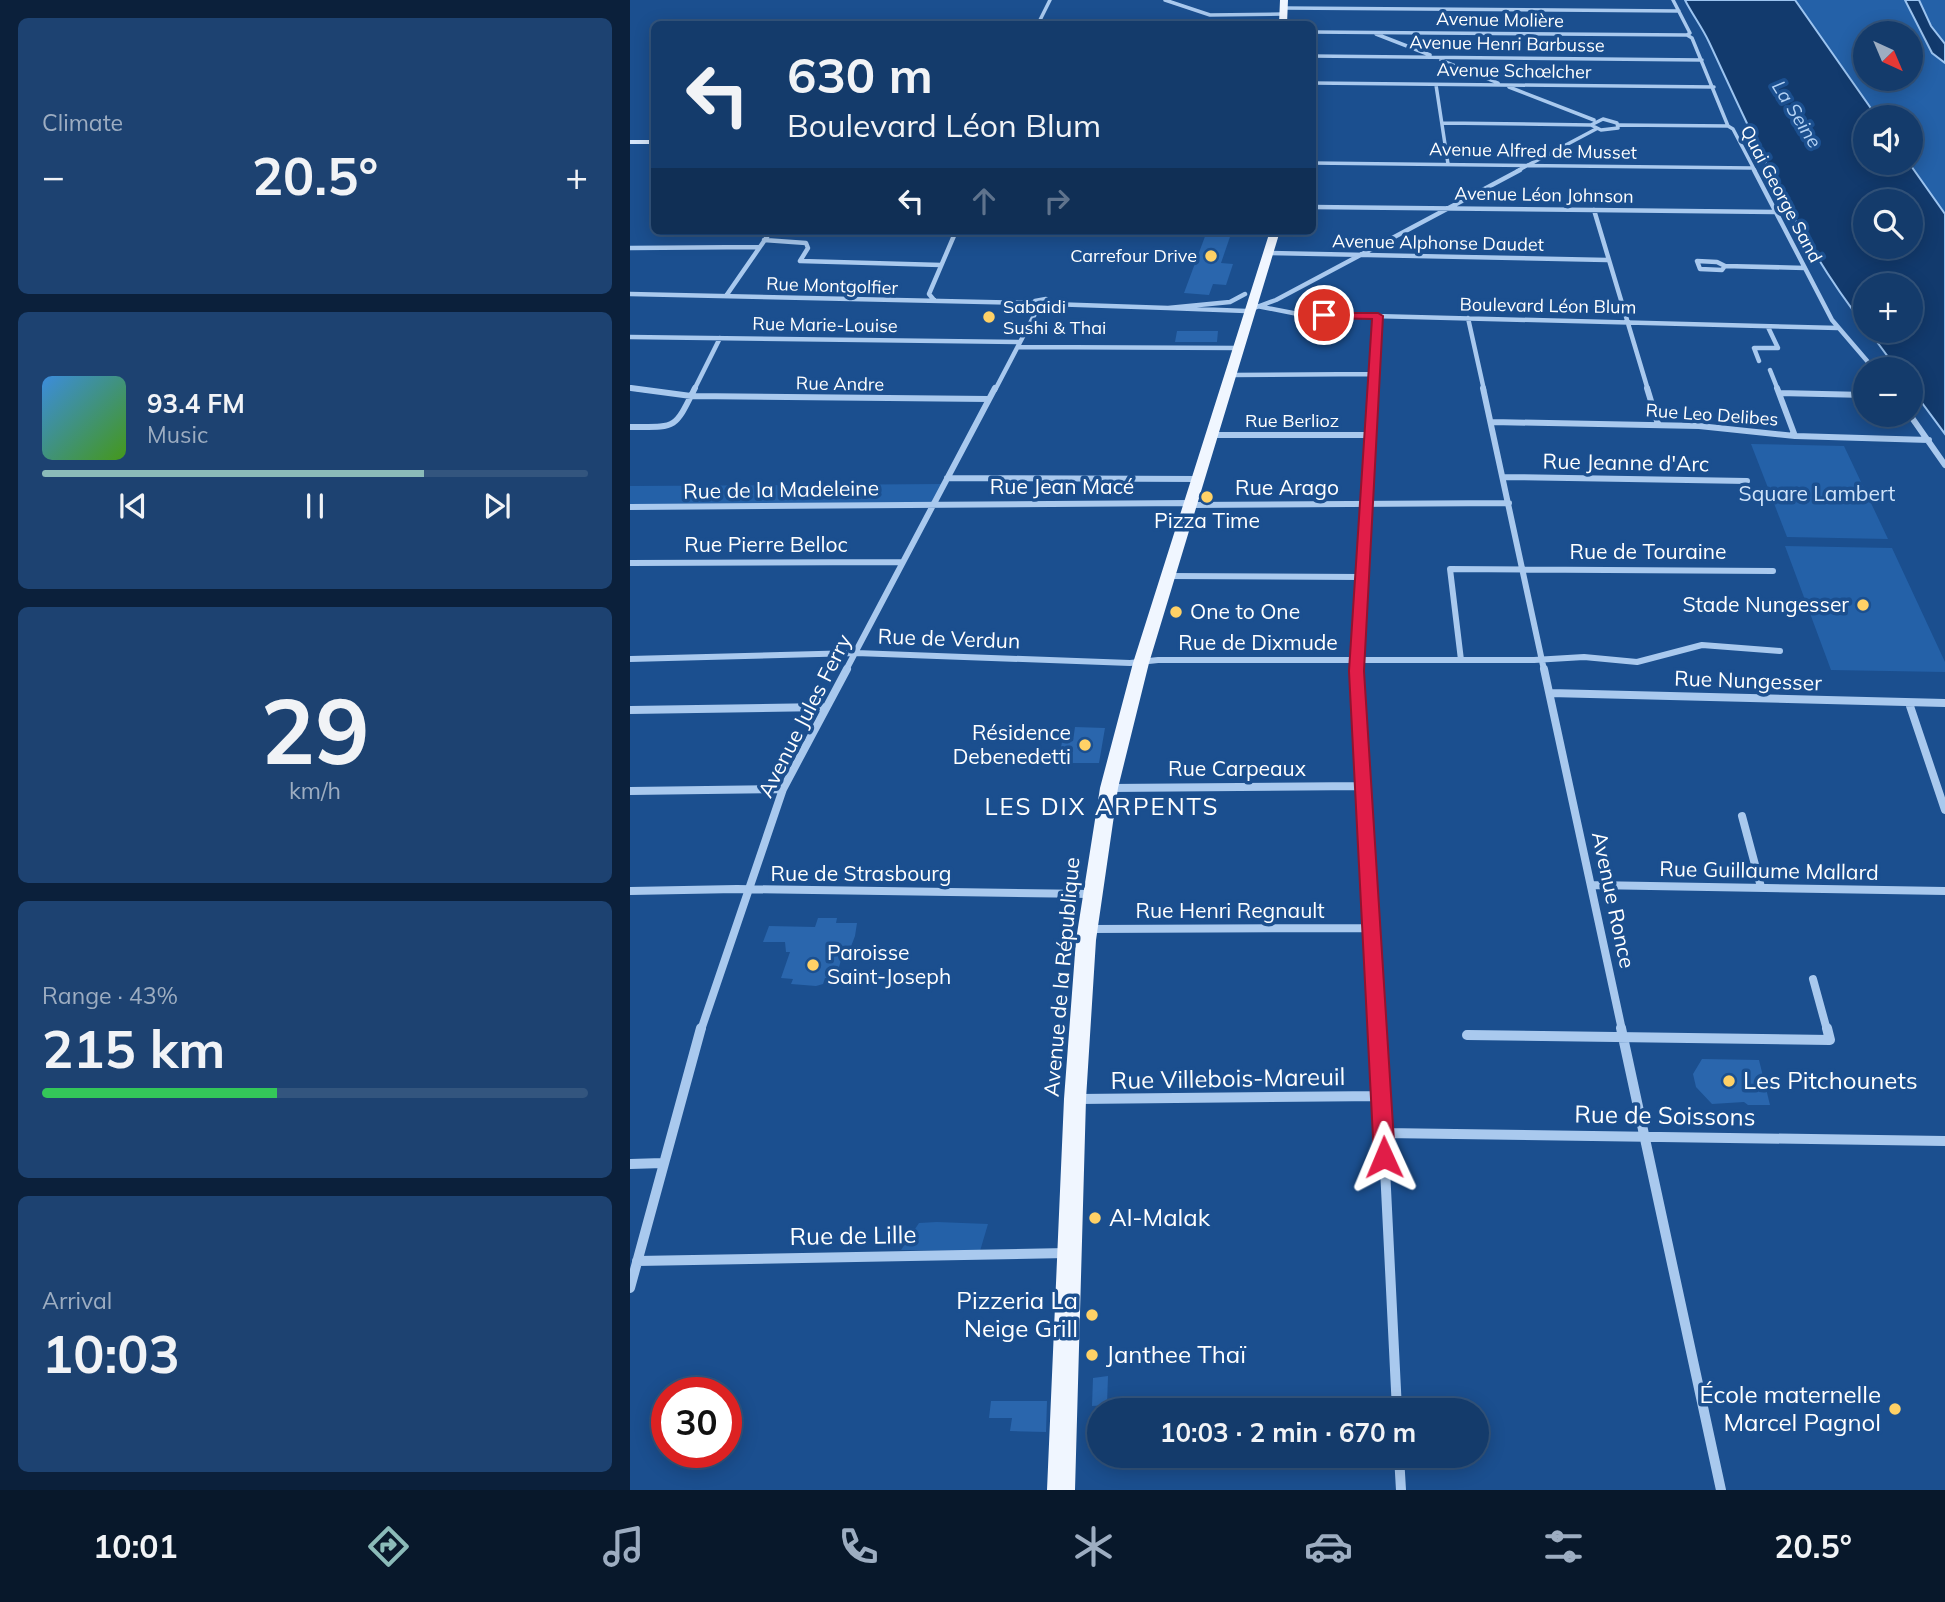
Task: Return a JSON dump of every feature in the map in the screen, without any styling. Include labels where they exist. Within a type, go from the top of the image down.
[{"type":"main road","points":[[1251,312],[1245,293],[1262,235]]},
{"type":"main road","name":"Avenue de la République","points":[[1061,1490],[1075,1099],[1091,894],[1109,788],[1141,663],[1274,235]]},
{"type":"street","points":[[1040,21],[1051,0]]},
{"type":"street","points":[[1165,0],[1210,15],[1283,7],[1679,11]]},
{"type":"street","name":"Quai George Sand","points":[[1673,0],[1690,33],[1687,36],[1692,38],[1714,87],[1728,126],[1733,129],[1838,328],[1863,357]]},
{"type":"street","name":"Avenue Molière","points":[[1316,32],[1687,36]]},
{"type":"street","points":[[1372,33],[1592,122],[1596,129]]},
{"type":"street","name":"Avenue Henri Barbusse","points":[[1316,56],[1702,60]]},
{"type":"street","name":"Avenue Schœlcher","points":[[1316,83],[1714,87]]},
{"type":"street","points":[[1436,85],[1448,164]]},
{"type":"street","points":[[1443,123],[1607,120],[1619,125],[1728,126]]},
{"type":"street","points":[[1251,312],[1596,129],[1614,130],[1619,125]]},
{"type":"street","points":[[630,142],[651,142]]},
{"type":"street","name":"Avenue Alfred de Musset","points":[[1316,163],[1752,167]]},
{"type":"street","name":"Avenue Léon Johnson","points":[[1316,207],[1775,212]]},
{"type":"street","points":[[1594,210],[1658,424]]},
{"type":"street","points":[[725,297],[768,235]]},
{"type":"street","points":[[934,300],[929,294],[954,235]]},
{"type":"street","points":[[764,240],[806,243],[808,248],[800,261],[941,265]]},
{"type":"street","points":[[630,248],[760,247]]},
{"type":"street","name":"Avenue Alphonse Daudet","points":[[1268,253],[1607,260]]},
{"type":"street","points":[[1725,267],[1722,270],[1700,270],[1697,261],[1717,262],[1725,267],[1805,268]]},
{"type":"street","name":"Rue Montgolfier","points":[[1168,308],[1230,302],[1245,293]]},
{"type":"street","name":"Rue Montgolfier","points":[[630,294],[910,302],[934,300],[1251,312]]},
{"type":"street","points":[[1276,300],[1275,306],[1282,313]]},
{"type":"street","name":"Avenue Jules Ferry","points":[[630,1288],[695,1047],[783,789],[1019,345],[1035,305]]},
{"type":"street","name":"Boulevard Léon Blum","points":[[1251,312],[1838,328]]},
{"type":"street","points":[[1378,316],[1357,661],[1396,1398]]},
{"type":"street","name":"Avenue Ronce","points":[[1468,318],[1593,885],[1623,1038],[1721,1490]]},
{"type":"street","points":[[1759,361],[1755,348],[1778,348],[1768,327]]},
{"type":"street","name":"Rue Marie-Louise","points":[[630,337],[1239,348]]},
{"type":"street","points":[[630,427],[674,426],[720,338]]},
{"type":"street","points":[[1770,370],[1795,436]]},
{"type":"street","points":[[1231,375],[1374,374]]},
{"type":"street","name":"Rue Andre","points":[[630,388],[691,396],[989,399]]},
{"type":"street","points":[[1779,393],[1853,395]]},
{"type":"street","name":"Rue Leo Delibes","points":[[1492,422],[1658,424],[1795,436],[1929,440]]},
{"type":"street","points":[[1919,427],[1945,465]]},
{"type":"street","name":"Rue Berlioz","points":[[1212,435],[1372,435]]},
{"type":"street","points":[[947,478],[1198,479]]},
{"type":"street","name":"Rue Jeanne d'Arc","points":[[1504,478],[1747,481]]},
{"type":"street","name":"Rue Jean Macé","points":[[933,503],[1191,504]]},
{"type":"street","name":"Rue de la Madeleine","points":[[630,507],[933,503]]},
{"type":"street","name":"Rue Arago","points":[[1191,504],[1510,503]]},
{"type":"street","name":"Rue Pierre Belloc","points":[[630,563],[903,562]]},
{"type":"street","name":"Rue de Touraine","points":[[1461,660],[1450,569],[1773,571]]},
{"type":"street","points":[[1168,576],[1361,577]]},
{"type":"street","name":"Rue de Dixmude","points":[[1141,663],[1542,660],[1584,657],[1637,662],[1703,645],[1780,651]]},
{"type":"street","name":"Rue de Verdun","points":[[630,659],[856,653],[1141,663]]},
{"type":"street","name":"Rue Nungesser","points":[[1550,693],[1945,703]]},
{"type":"street","points":[[1909,703],[1945,810]]},
{"type":"street","points":[[630,710],[825,706]]},
{"type":"street","name":"Rue Carpeaux","points":[[1109,788],[1364,786]]},
{"type":"street","points":[[630,791],[783,789]]},
{"type":"street","points":[[1742,816],[1761,887]]},
{"type":"street","name":"Rue Guillaume Mallard","points":[[1593,885],[1945,891]]},
{"type":"street","name":"Rue de Strasbourg","points":[[630,891],[1091,894]]},
{"type":"street","name":"Rue Henri Regnault","points":[[1088,930],[1373,928]]},
{"type":"street","points":[[1466,1035],[1830,1040],[1813,979]]},
{"type":"street","name":"Rue Villebois-Mareuil","points":[[1075,1099],[1382,1096]]},
{"type":"street","name":"Rue de Soissons","points":[[1384,1133],[1945,1141]]},
{"type":"street","points":[[630,1164],[663,1163]]},
{"type":"street","name":"Rue de Lille","points":[[637,1261],[1069,1252]]},
{"type":"street","points":[[1400,1468],[1401,1490]]},
{"type":"green space","points":[[1795,0],[1905,0],[1916,21],[1853,21],[1853,83]]},
{"type":"green space","points":[[1918,0],[1945,0],[1945,44],[1931,26]]},
{"type":"green space","points":[[1923,35],[1932,53],[1945,63],[1945,214],[1918,175],[1923,175],[1923,105],[1869,105],[1859,91],[1923,91]]},
{"type":"green space","name":"Square Lambert","points":[[1751,444],[1844,446],[1888,539],[1787,537]]},
{"type":"green space","points":[[943,484],[933,503],[630,507],[630,486]]},
{"type":"green space","name":"Stade Nungesser","points":[[1785,546],[1892,548],[1945,662],[1945,672],[1831,670]]},
{"type":"green space","points":[[919,1223],[988,1224],[980,1251],[901,1250]]},
{"type":"water","name":"La Seine","points":[[1685,0],[1795,0],[1853,83],[1853,91],[1859,91],[1869,105],[1853,105],[1853,175],[1917,175],[1945,214],[1945,434],[1923,404],[1923,357],[1888,357],[1878,343],[1923,343],[1923,273],[1853,273],[1853,310],[1818,259],[1798,224],[1706,36]]},
{"type":"water","points":[[1905,0],[1919,0],[1931,26],[1945,44],[1945,63],[1932,53],[1923,35],[1923,21],[1916,21]]},
{"type":"building","name":"Carrefour Drive","points":[[1206,235],[1231,235],[1221,263],[1233,264],[1226,285],[1213,284],[1209,295],[1184,293]]},
{"type":"building","points":[[1177,331],[1218,331],[1217,342],[1175,342]]},
{"type":"building","name":"Résidence Debenedetti","points":[[1075,727],[1105,728],[1099,763],[1058,763],[1062,742],[1073,741]]},
{"type":"building","name":"Paroisse Saint-Joseph","points":[[818,918],[837,918],[836,923],[857,923],[850,949],[844,949],[836,978],[825,978],[823,984],[816,986],[791,984],[793,979],[781,978],[790,952],[786,952],[785,942],[763,942],[769,926],[815,927]]},
{"type":"building","name":"Les Pitchounets","points":[[1702,1059],[1759,1060],[1770,1105],[1748,1105],[1744,1102],[1712,1104],[1696,1087],[1693,1074]]},
{"type":"building","points":[[1108,1376],[1107,1398],[1092,1398],[1093,1378]]},
{"type":"building","points":[[991,1401],[1047,1401],[1046,1432],[1010,1431],[1012,1418],[989,1418]]},
{"type":"place","name":"Carrefour Drive","points":[[1211,256]]},
{"type":"place","name":"Sabaidi Sushi & Thai","points":[[989,317]]},
{"type":"place","name":"Pizza Time","points":[[1207,497]]},
{"type":"place","name":"Stade Nungesser","points":[[1863,605]]},
{"type":"place","name":"One to One","points":[[1176,612]]},
{"type":"place","name":"Résidence Debenedetti","points":[[1085,745]]},
{"type":"place","name":"Paroisse Saint-Joseph","points":[[813,965]]},
{"type":"place","name":"Les Pitchounets","points":[[1729,1081]]},
{"type":"place","name":"Al-Malak","points":[[1095,1218]]},
{"type":"place","name":"Pizzeria La Neige Grill","points":[[1092,1315]]},
{"type":"place","name":"Janthee Thaï","points":[[1092,1355]]},
{"type":"place","name":"École maternelle Marcel Pagnol","points":[[1895,1409]]},
{"type":"district","name":"LES DIX ARPENTS","points":[[1102,807]]},
{"type":"route","points":[[1324,315],[1378,316],[1357,671],[1384,1157]]}]
